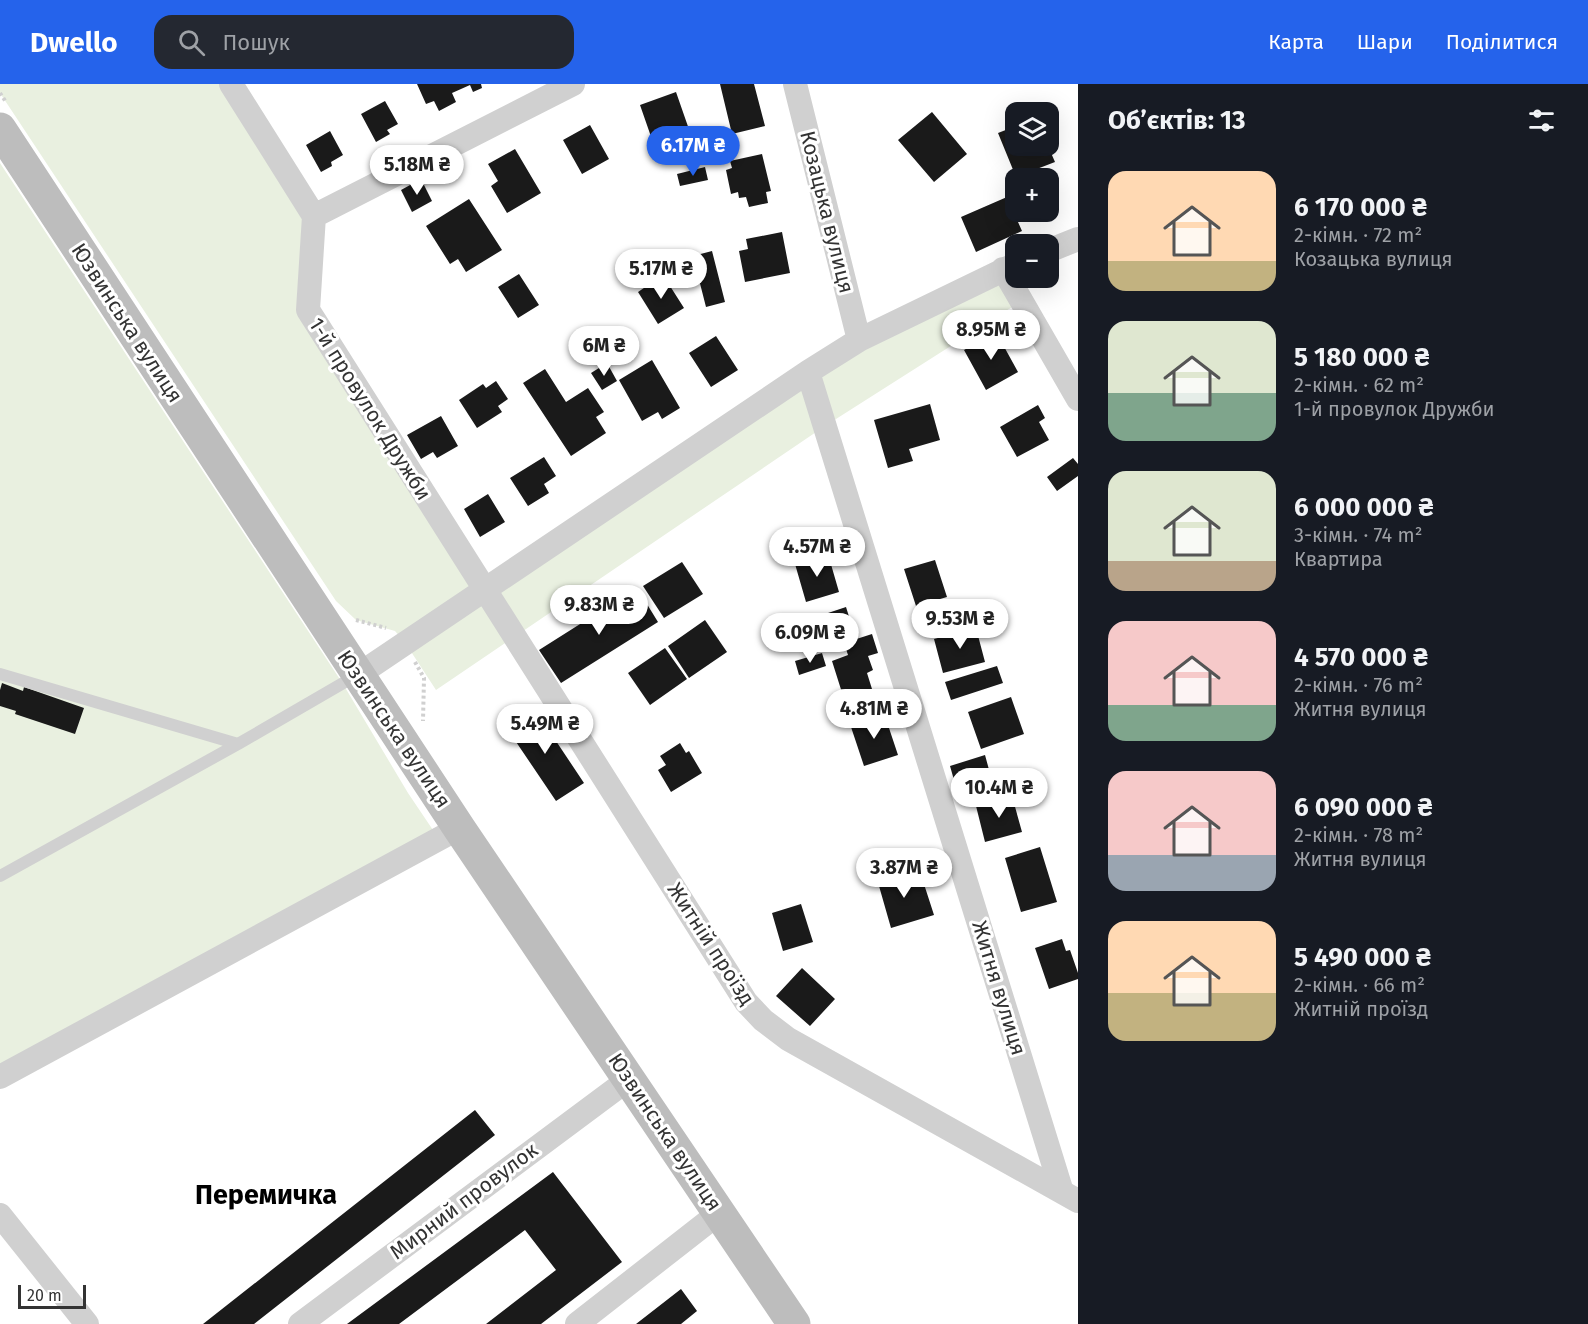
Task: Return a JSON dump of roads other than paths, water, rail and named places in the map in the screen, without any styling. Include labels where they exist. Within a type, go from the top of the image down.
[{"type":"main road","name":"Юзвинська вулиця","points":[[0,129],[459,828],[794,1324]]},
{"type":"street","points":[[231,84],[314,216],[573,84]]},
{"type":"street","name":"Козацька вулиця","points":[[795,84],[859,340]]},
{"type":"street","name":"1-й провулок Дружби","points":[[314,216],[308,310],[485,589]]},
{"type":"street","points":[[1059,247],[1078,239]]},
{"type":"street","points":[[358,675],[808,372],[859,340],[1005,269]]},
{"type":"street","points":[[1016,288],[1020,302],[1078,399]]},
{"type":"street","name":"Житня вулиця","points":[[808,372],[1070,1196]]},
{"type":"street","name":"Житній проїзд","points":[[485,589],[746,1002],[763,1020],[788,1039],[1070,1196]]},
{"type":"street","points":[[0,1077],[459,828]]},
{"type":"street","name":"Мирний провулок","points":[[300,1324],[629,1079]]},
{"type":"street","points":[[577,1324],[719,1213]]},
{"type":"street","points":[[0,1215],[87,1324]]},
{"type":"lane","points":[[0,674],[238,744]]},
{"type":"lane","points":[[0,876],[358,675]]},
{"type":"district","name":"Перемичка","points":[[266,1195]]}]
